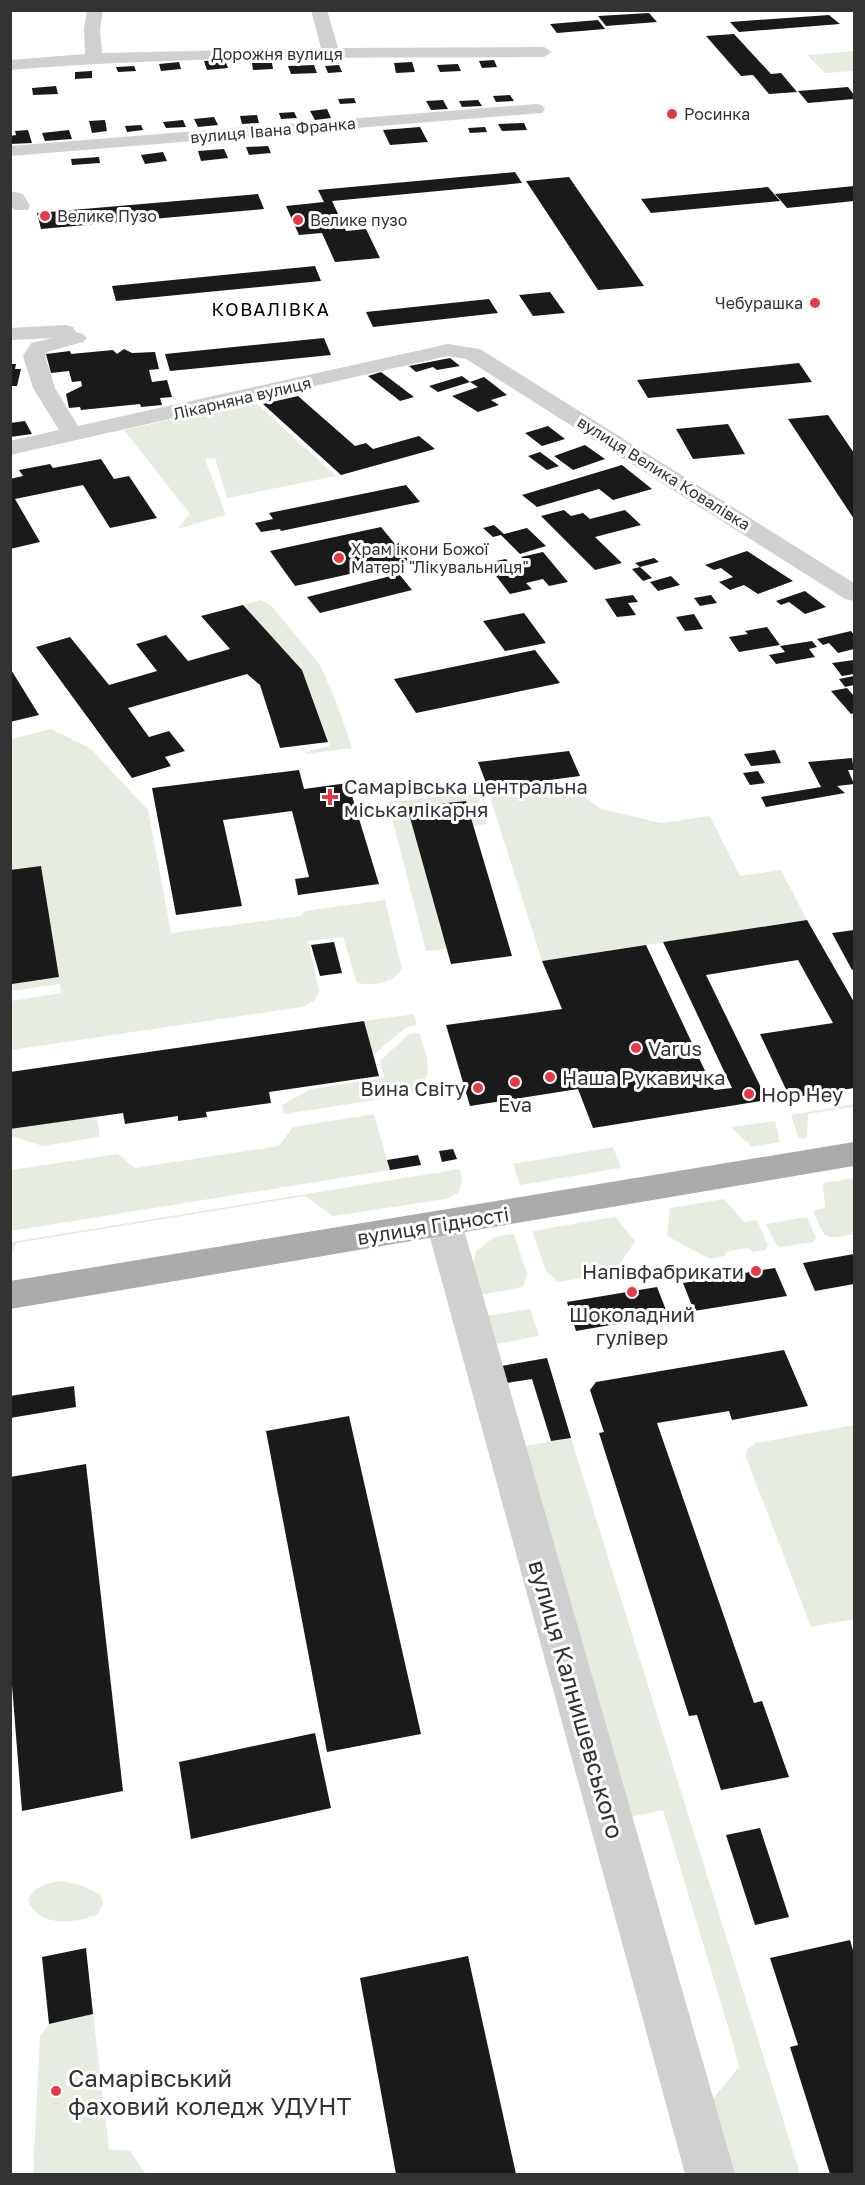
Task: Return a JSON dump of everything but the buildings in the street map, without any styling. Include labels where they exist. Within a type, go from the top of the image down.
[{"type":"main road","name":"вулиця Гідності","points":[[10,1295],[855,1154]]},
{"type":"street","points":[[94,58],[92,29],[95,10]]},
{"type":"street","points":[[319,10],[331,54]]},
{"type":"street","name":"Дорожня вулиця","points":[[10,65],[94,58],[224,54],[544,52]]},
{"type":"street","name":"вулиця Івана Франка","points":[[10,151],[536,109]]},
{"type":"street","points":[[10,334],[69,331],[76,338],[39,348],[34,356],[36,370],[46,395],[73,435]]},
{"type":"street","name":"Лікарняна вулиця","points":[[10,448],[448,350],[472,354]]},
{"type":"street","name":"вулиця Велика Ковалівка","points":[[472,354],[855,594]]},
{"type":"street","name":"вулиця Калнишевського","points":[[444,1223],[710,2175]]},
{"type":"shaded area","points":[[854,51],[854,71],[825,73],[807,55]]},
{"type":"shaded area","points":[[254,401],[336,476],[227,498],[215,458],[205,459],[226,515],[177,529],[190,514],[124,430]]},
{"type":"shaded area","points":[[260,600],[271,605],[320,665],[336,701],[352,748],[306,754],[305,752],[330,746],[302,670],[243,605]]},
{"type":"shaded area","points":[[51,729],[91,749],[148,810],[171,933],[301,916],[304,911],[385,900],[402,969],[393,978],[382,983],[357,983],[343,937],[308,941],[319,991],[315,1000],[302,1007],[11,1050],[11,1001],[61,993],[60,984],[11,991],[10,976],[12,984],[59,977],[41,866],[10,870],[11,739]]},
{"type":"shaded area","points":[[572,787],[601,809],[661,823],[710,816],[740,876],[781,870],[807,920],[542,961],[490,797]]},
{"type":"shaded area","points":[[477,793],[487,824],[473,826],[466,801],[407,807],[447,949],[426,951],[388,802]]},
{"type":"shaded area","points":[[414,1014],[417,1025],[405,1028],[373,1055],[364,1021]]},
{"type":"shaded area","points":[[419,1033],[426,1053],[428,1070],[421,1084],[413,1090],[402,1096],[284,1114],[282,1105],[311,1089],[384,1078],[380,1061],[409,1034]]},
{"type":"shaded area","points":[[854,1104],[854,1107],[808,1114],[807,1138],[799,1139],[791,1115]]},
{"type":"shaded area","points":[[374,1114],[390,1170],[11,1231],[11,1170],[118,1154],[135,1168],[279,1146],[293,1127]]},
{"type":"shaded area","points":[[97,1116],[100,1137],[43,1146],[11,1136],[11,1129]]},
{"type":"shaded area","points":[[775,1121],[780,1142],[752,1147],[731,1127]]},
{"type":"shaded area","points":[[613,1147],[621,1168],[520,1185],[513,1164]]},
{"type":"shaded area","points":[[460,1169],[462,1182],[458,1193],[446,1199],[333,1216],[305,1196],[17,1243],[11,1254],[11,1242]]},
{"type":"shaded area","points":[[854,1178],[854,1234],[826,1236],[813,1211],[825,1208],[823,1183]]},
{"type":"shaded area","points":[[724,1199],[744,1222],[757,1220],[768,1245],[766,1250],[753,1252],[748,1248],[726,1252],[724,1256],[710,1259],[667,1236],[670,1208]]},
{"type":"shaded area","points":[[615,1217],[635,1241],[615,1272],[593,1271],[588,1277],[558,1282],[546,1271],[532,1231]]},
{"type":"shaded area","points":[[807,1217],[816,1237],[814,1242],[780,1247],[775,1243],[766,1224]]},
{"type":"shaded area","points":[[514,1234],[527,1274],[523,1287],[480,1295],[472,1268],[476,1251],[494,1237]]},
{"type":"shaded area","points":[[530,1309],[539,1336],[495,1344],[486,1316]]},
{"type":"shaded area","points":[[854,1425],[854,1619],[811,1627],[746,1457],[747,1449],[756,1443]]},
{"type":"shaded area","points":[[571,1438],[800,2174],[733,2174],[711,2101],[739,2067],[734,2047],[663,1810],[630,1817],[525,1446]]},
{"type":"shaded area","points":[[61,1881],[80,1885],[100,1894],[103,1904],[97,1915],[78,1920],[58,1921],[41,1916],[33,1910],[28,1901],[33,1892],[45,1885]]},
{"type":"shaded area","name":"Самарівський фаховий коледж УДУНТ","points":[[93,2014],[109,2149],[130,2151],[146,2174],[33,2174],[40,2036],[49,2024]]},
{"type":"place","name":"Росинка","points":[[672,114]]},
{"type":"place","name":"Велике Пузо","points":[[45,216]]},
{"type":"place","name":"Велике пузо","points":[[298,220]]},
{"type":"place","name":"Чебурашка","points":[[815,303]]},
{"type":"place","name":"Храм ікони Божої Матері \"Лікувальниця\"","points":[[339,558]]},
{"type":"place","name":"Самарівська центральна міська лікарня","points":[[330,797]]},
{"type":"place","name":"Varus","points":[[636,1048]]},
{"type":"place","name":"Наша Рукавичка","points":[[550,1077]]},
{"type":"place","name":"Eva","points":[[515,1082]]},
{"type":"place","name":"Вина Світу","points":[[478,1088]]},
{"type":"place","name":"Hop Hey","points":[[749,1094]]},
{"type":"place","name":"Напівфабрикати","points":[[756,1271]]},
{"type":"place","name":"Шоколадний гулівер","points":[[632,1292]]},
{"type":"place","name":"Самарівський фаховий коледж УДУНТ","points":[[56,2091]]},
{"type":"district","name":"КОВАЛІВКА","points":[[271,309]]}]
